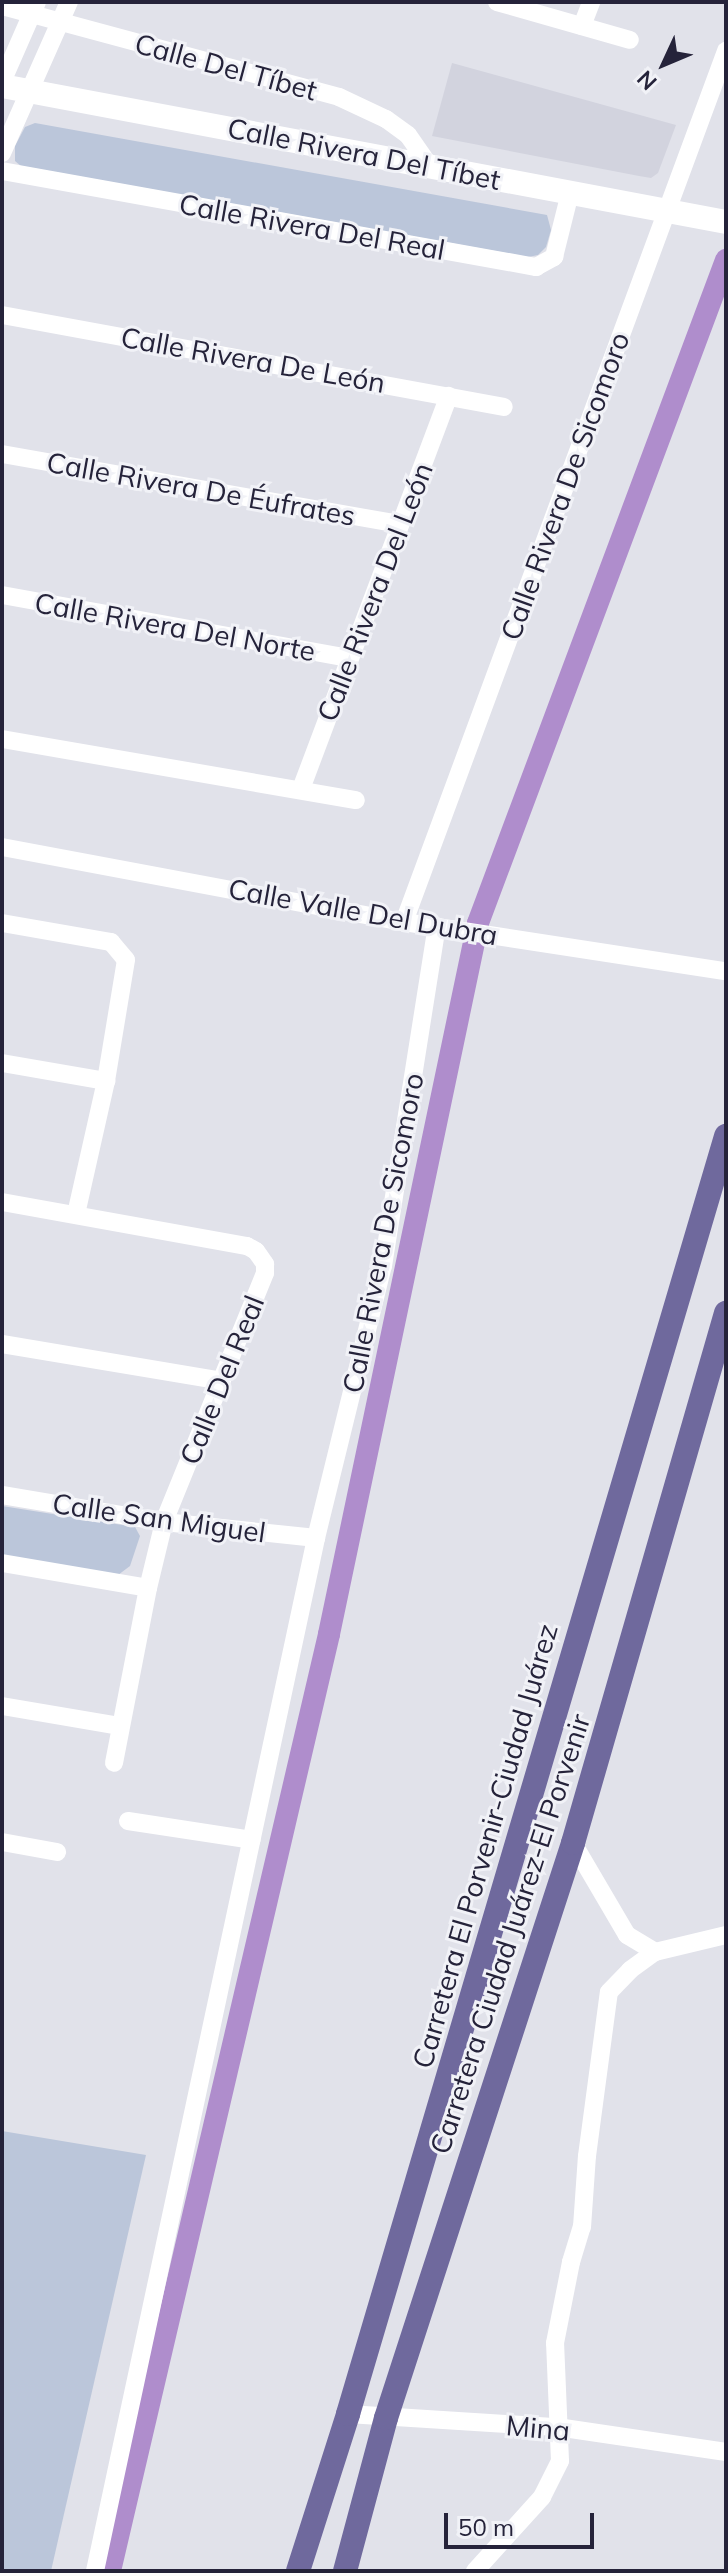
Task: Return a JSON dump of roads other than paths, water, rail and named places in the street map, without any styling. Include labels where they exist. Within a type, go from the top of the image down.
[{"type":"main road","name":"Carretera El Porvenir-Ciudad Juárez","points":[[298,2571],[348,2414],[726,1136]]},
{"type":"main road","name":"Carretera Ciudad Juárez-El Porvenir","points":[[345,2571],[386,2418],[573,1843],[726,1313]]},
{"type":"street","points":[[2,153],[69,2]]},
{"type":"street","points":[[497,2],[630,40]]},
{"type":"street","points":[[582,26],[591,2]]},
{"type":"street","name":"Calle Del Tíbet","points":[[2,6],[34,8],[59,22],[365,107],[408,135],[429,165]]},
{"type":"street","points":[[2,84],[34,8]]},
{"type":"street","name":"Calle Rivera De Sicomoro","points":[[404,922],[726,51]]},
{"type":"street","name":"Calle Rivera Del Tíbet","points":[[2,84],[721,222]]},
{"type":"street","name":"Calle Rivera Del Real","points":[[2,171],[536,267],[554,257],[570,193]]},
{"type":"street","name":"Calle Rivera De León","points":[[2,315],[504,407]]},
{"type":"street","name":"Calle Rivera Del León","points":[[301,789],[449,396]]},
{"type":"street","name":"Calle Rivera De Éufrates","points":[[2,454],[399,524]]},
{"type":"street","name":"Calle Rivera Del Norte","points":[[2,595],[349,658]]},
{"type":"street","points":[[2,739],[356,800]]},
{"type":"street","name":"Calle Valle Del Dubra","points":[[2,847],[404,922],[726,971]]},
{"type":"street","points":[[2,923],[111,942],[126,960],[106,1081],[76,1214]]},
{"type":"street","name":"Calle Rivera De Sicomoro","points":[[95,2571],[316,1538],[383,1266],[445,927]]},
{"type":"street","points":[[2,1063],[106,1081]]},
{"type":"street","name":"Calle Del Real","points":[[2,1202],[247,1246],[262,1258],[265,1273],[164,1522],[114,1763]]},
{"type":"street","points":[[2,1344],[222,1381]]},
{"type":"street","name":"Calle San Miguel","points":[[2,1495],[164,1522],[316,1538]]},
{"type":"street","points":[[2,1563],[148,1588]]},
{"type":"street","points":[[2,1706],[120,1726]]},
{"type":"street","points":[[128,1821],[252,1840]]},
{"type":"street","points":[[2,1842],[57,1852]]},
{"type":"street","points":[[573,1843],[627,1935],[655,1952]]},
{"type":"street","points":[[475,2571],[542,2497],[560,2461],[555,2343],[571,2262],[582,2227],[587,2156],[609,1992],[630,1970],[655,1952],[726,1935]]},
{"type":"street","name":"Mina","points":[[348,2414],[557,2427],[726,2452]]},
{"type":"waterway","points":[[110,2571],[329,1634],[478,923],[726,260]]}]
